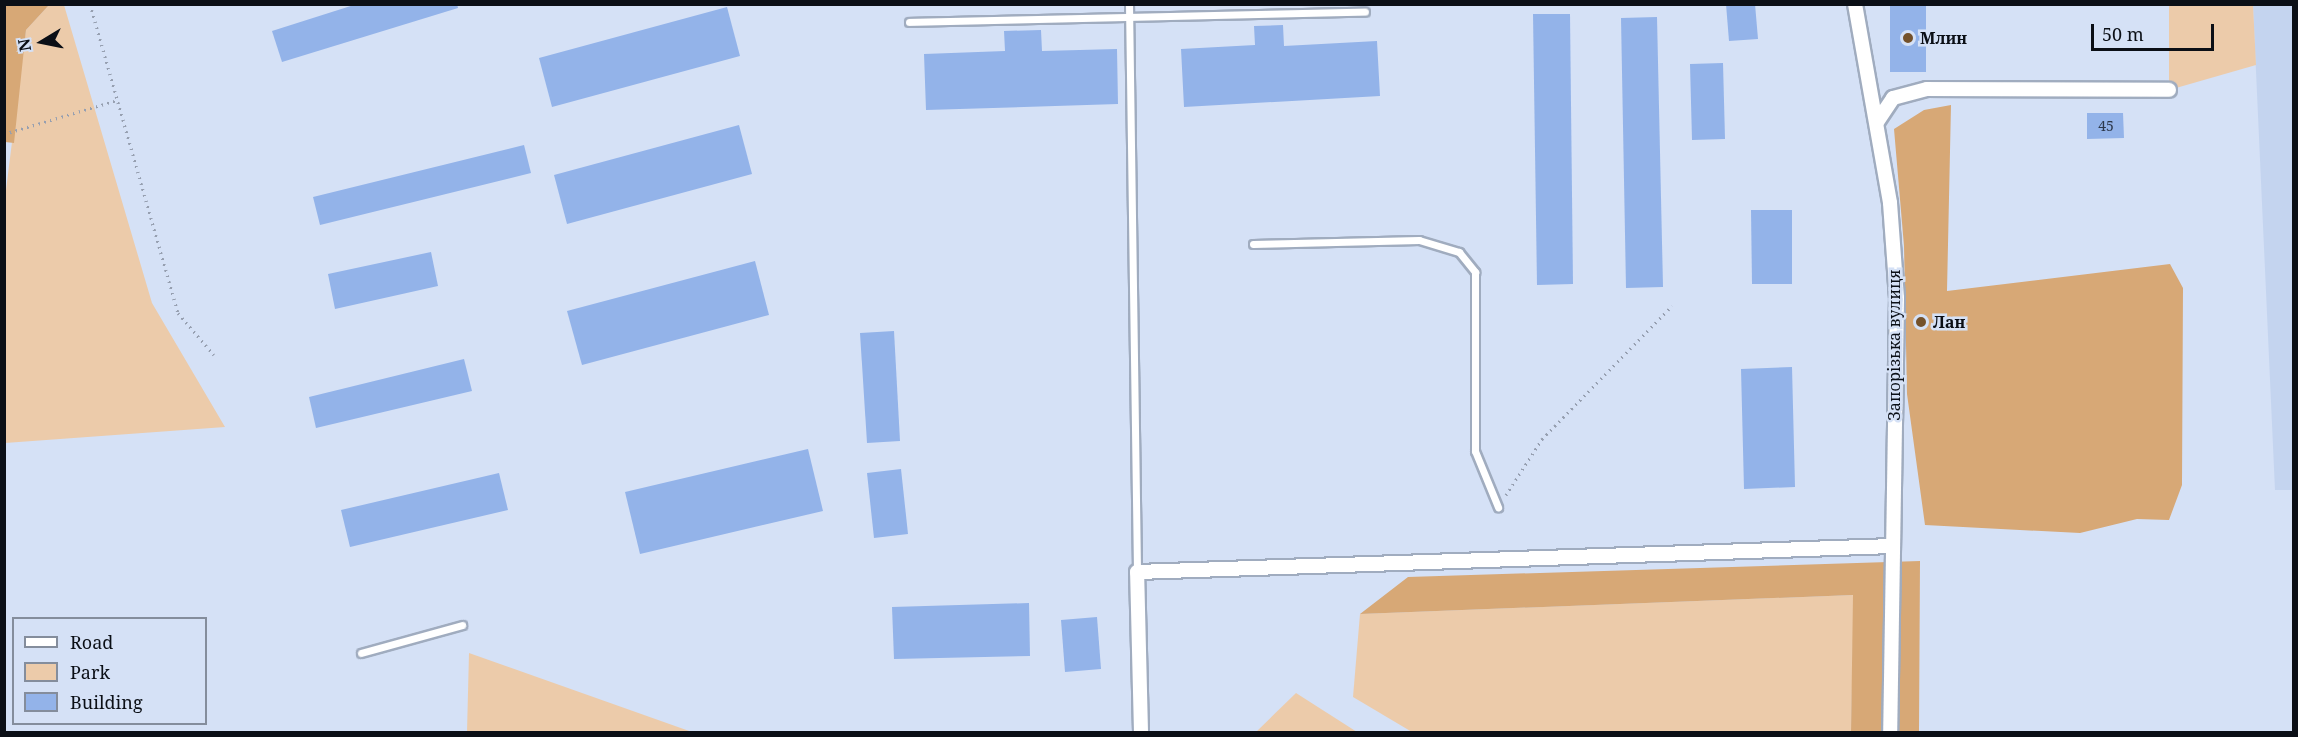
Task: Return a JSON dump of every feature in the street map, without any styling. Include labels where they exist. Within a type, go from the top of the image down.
[{"type":"street","name":"Запорізька вулиця","points":[[1855,4],[1890,203],[1897,298],[1891,546],[1890,732]]},
{"type":"street","points":[[1877,122],[1893,98],[1927,90],[2169,90]]},
{"type":"street","points":[[1141,732],[1137,572],[1891,546]]},
{"type":"lane","points":[[1129,4],[1137,572]]},
{"type":"lane","points":[[909,22],[1130,20],[1365,12]]},
{"type":"lane","points":[[1253,244],[1419,240],[1459,252],[1475,272],[1475,451],[1498,507]]},
{"type":"lane","points":[[361,653],[462,625]]},
{"type":"path","points":[[90,4],[178,313],[214,355]]},
{"type":"path","points":[[4,134],[117,100]]},
{"type":"path","points":[[1498,507],[1542,440],[1672,306]]},
{"type":"shaded area","points":[[4,5],[49,5],[26,30],[14,143],[5,142]]},
{"type":"shaded area","points":[[2253,5],[2293,5],[2293,490],[2275,490]]},
{"type":"shaded area","points":[[1951,105],[1947,291],[2170,264],[2183,288],[2182,485],[2169,520],[2137,519],[2080,533],[1925,525],[1907,394],[1904,246],[1894,129],[1924,110]]},
{"type":"shaded area","points":[[1920,561],[1919,732],[1851,732],[1853,595],[1360,614],[1408,577]]},
{"type":"green space","points":[[49,5],[64,5],[152,303],[225,427],[5,443],[4,206],[26,30]]},
{"type":"green space","points":[[2169,5],[2253,5],[2256,65],[2169,90]]},
{"type":"green space","points":[[1854,595],[1851,732],[1412,732],[1353,697],[1360,614]]},
{"type":"green space","points":[[469,653],[692,732],[467,732]]},
{"type":"green space","points":[[1296,693],[1357,732],[1256,732]]},
{"type":"building","points":[[357,4],[457,4],[458,8],[282,62],[272,31]]},
{"type":"building","points":[[1726,4],[1755,4],[1758,39],[1729,41]]},
{"type":"building","name":"Млин","points":[[1890,4],[1926,4],[1926,72],[1890,72]]},
{"type":"building","points":[[727,7],[740,56],[552,107],[539,58]]},
{"type":"building","points":[[1533,14],[1570,14],[1573,284],[1537,285]]},
{"type":"building","points":[[1657,17],[1663,287],[1626,288],[1621,18]]},
{"type":"building","points":[[1283,25],[1284,46],[1377,41],[1380,96],[1184,107],[1181,49],[1255,45],[1254,26]]},
{"type":"building","points":[[1041,30],[1042,51],[1117,49],[1118,104],[926,110],[924,54],[1005,51],[1004,31]]},
{"type":"building","points":[[1723,63],[1725,139],[1692,140],[1690,64]]},
{"type":"building","points":[[2087,113],[2123,113],[2124,138],[2087,139]]},
{"type":"building","points":[[739,125],[752,174],[567,224],[554,175]]},
{"type":"building","points":[[524,145],[531,173],[320,225],[313,197]]},
{"type":"building","points":[[1751,210],[1792,210],[1792,284],[1752,284]]},
{"type":"building","points":[[431,252],[438,286],[335,309],[328,274]]},
{"type":"building","points":[[755,261],[769,315],[582,365],[567,311]]},
{"type":"building","points":[[894,331],[900,441],[867,443],[860,333]]},
{"type":"building","points":[[464,359],[472,391],[316,428],[309,397]]},
{"type":"building","points":[[1792,367],[1795,487],[1744,489],[1741,369]]},
{"type":"building","points":[[808,449],[823,511],[640,554],[625,492]]},
{"type":"building","points":[[901,469],[908,534],[874,538],[867,473]]},
{"type":"building","points":[[499,473],[508,510],[350,547],[341,510]]},
{"type":"building","points":[[1029,603],[1030,656],[894,659],[892,607]]},
{"type":"building","points":[[1097,617],[1101,669],[1065,672],[1061,620]]},
{"type":"place","name":"Млин","points":[[1908,38]]},
{"type":"place","name":"Лан","points":[[1921,322]]}]
